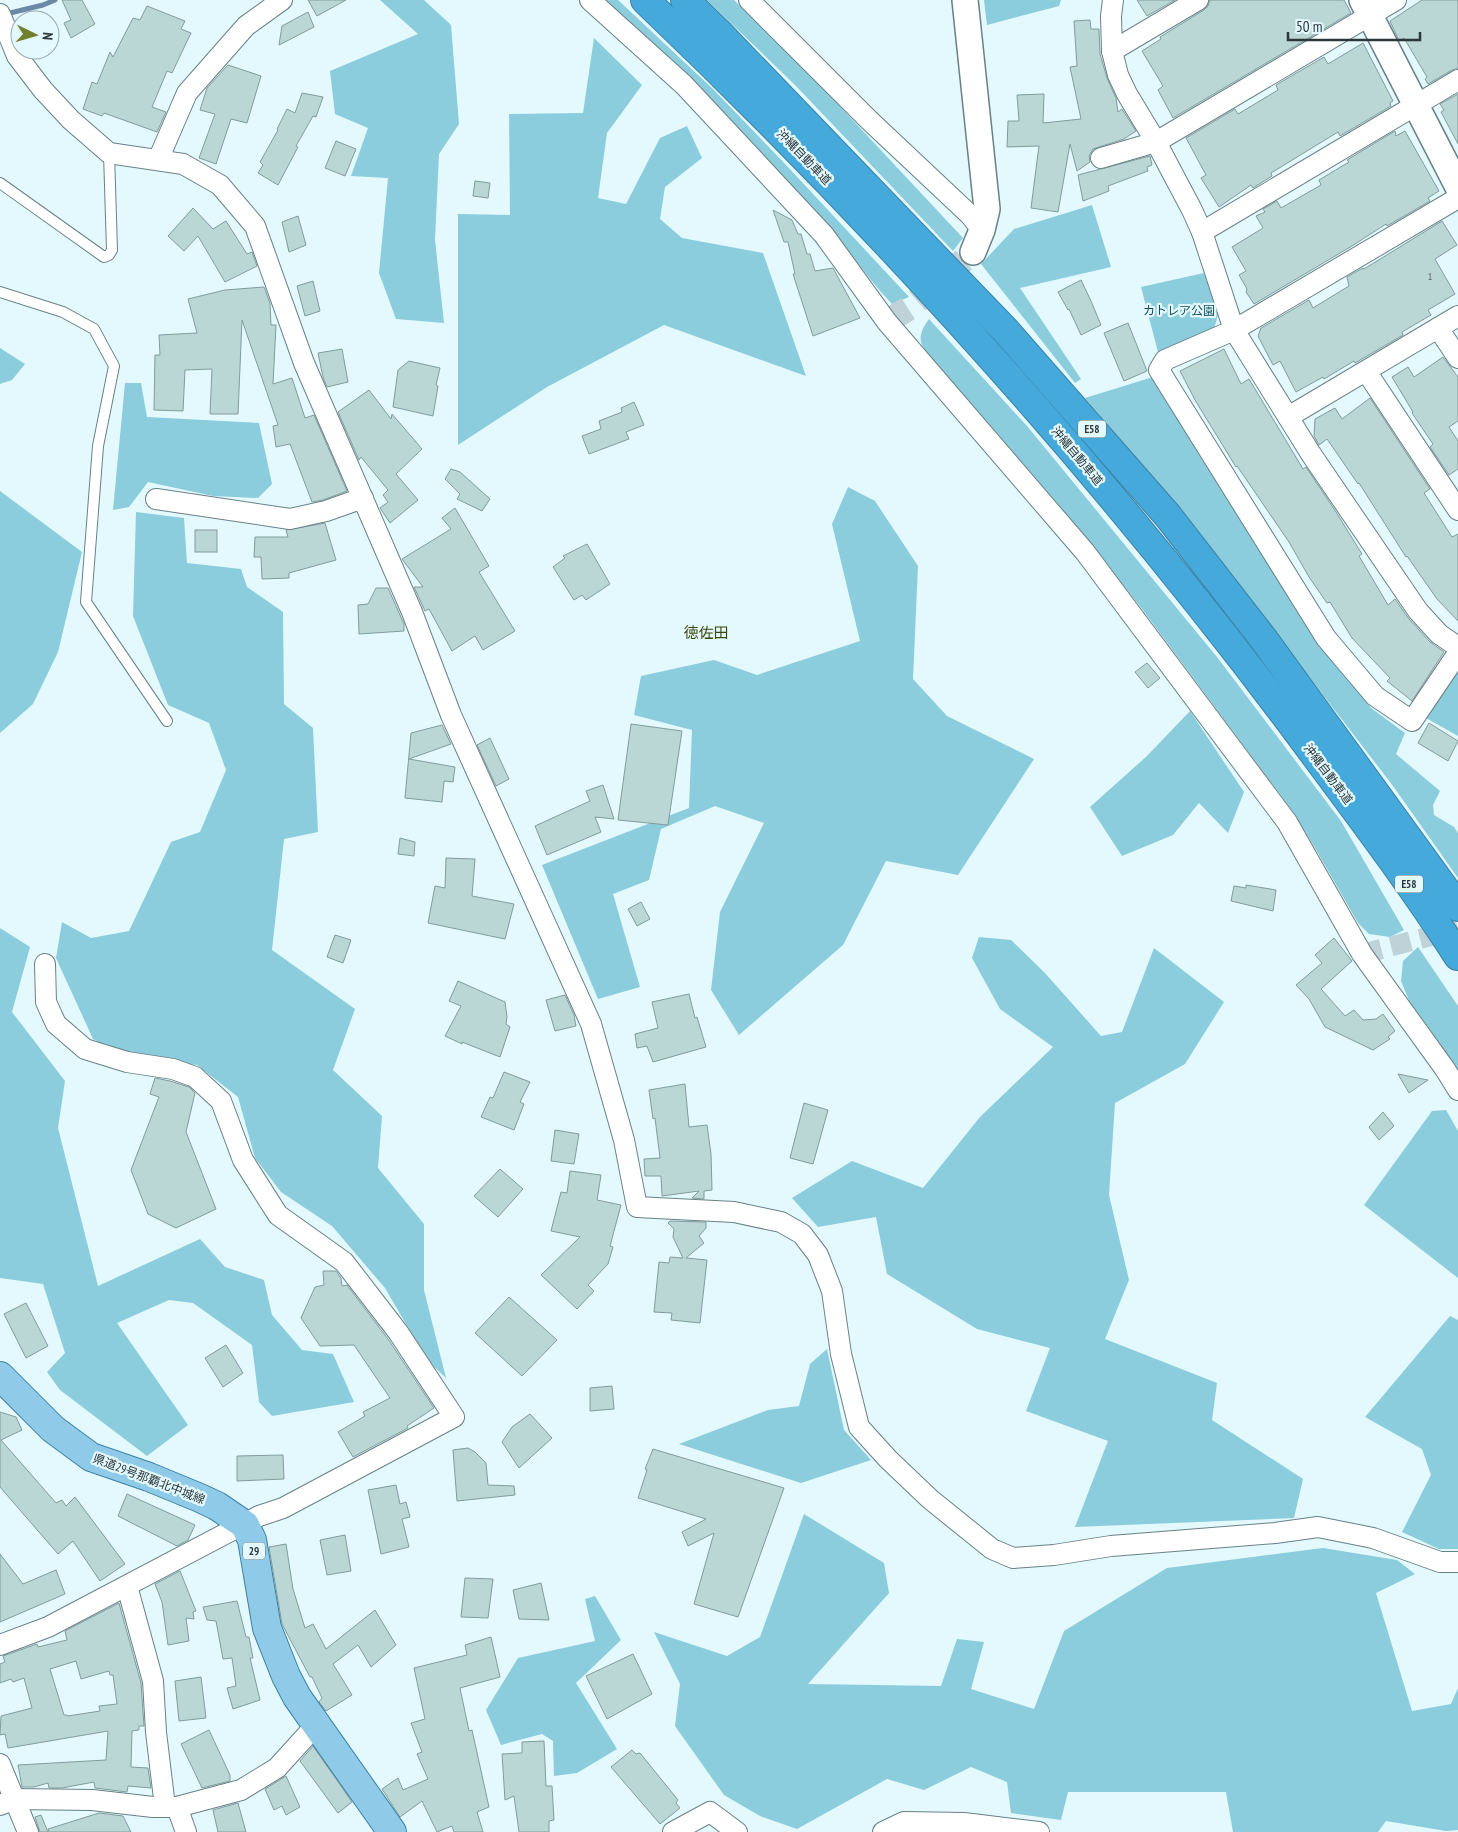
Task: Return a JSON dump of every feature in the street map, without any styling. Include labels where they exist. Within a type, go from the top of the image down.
[{"type":"highway","name":"沖縄自動車道","points":[[645,0],[702,54],[910,267],[986,350],[1064,440],[1255,675],[1391,859],[1458,956]]},
{"type":"highway","name":"沖縄自動車道","points":[[685,0],[1005,330],[1168,516],[1270,649],[1458,908]]},
{"type":"main road","name":"県道29号那覇北中城線","points":[[0,1376],[53,1430],[91,1457],[149,1477],[200,1498],[218,1506],[245,1525]]},
{"type":"main road","name":"29","points":[[245,1525],[252,1540],[267,1628],[286,1676],[316,1726],[392,1832]]},
{"type":"street","points":[[158,160],[187,93],[246,26],[282,0]]},
{"type":"street","points":[[590,0],[684,85],[824,235],[886,322],[1084,552],[1287,822],[1362,954],[1458,1090]]},
{"type":"street","points":[[749,0],[869,120],[970,215],[978,241]]},
{"type":"street","points":[[966,0],[987,209],[978,241]]},
{"type":"street","points":[[1114,0],[1111,16],[1112,51],[1118,75],[1192,210],[1202,232],[1234,330],[1311,454],[1418,612],[1439,634],[1458,647]]},
{"type":"street","points":[[1112,51],[1198,0]]},
{"type":"street","points":[[1101,158],[1156,142],[1366,8],[1396,0]]},
{"type":"street","points":[[1366,8],[1458,187]]},
{"type":"street","points":[[0,14],[17,56],[43,90],[71,120],[109,153],[183,164],[220,185],[254,226],[304,363],[412,612],[451,715],[591,1024],[624,1140],[637,1207],[734,1212],[781,1222],[802,1234],[818,1256],[832,1291],[842,1354],[859,1427],[930,1499],[992,1549],[1013,1558],[1054,1555],[1111,1546],[1275,1533],[1318,1527],[1374,1538],[1440,1562],[1458,1562]]},
{"type":"street","points":[[1202,232],[1458,80]]},
{"type":"street","points":[[1458,198],[1234,330],[1165,360],[1159,370],[1326,638],[1375,696],[1412,721],[1458,654]]},
{"type":"street","points":[[1288,417],[1458,316]]},
{"type":"street","points":[[1438,328],[1458,358]]},
{"type":"street","points":[[1366,371],[1458,510]]},
{"type":"street","points":[[156,499],[290,519],[326,511],[363,498]]},
{"type":"street","points":[[0,1645],[48,1627],[260,1516],[282,1508],[454,1417],[398,1332],[344,1262],[278,1214],[243,1160],[222,1101],[195,1077],[173,1070],[127,1062],[85,1049],[56,1024],[46,1002],[45,964]]},
{"type":"street","points":[[127,1586],[153,1681],[156,1732],[171,1807],[186,1832]]},
{"type":"street","points":[[8,1802],[92,1800],[171,1807],[241,1790],[277,1768],[316,1726]]},
{"type":"street","points":[[0,1764],[8,1802],[28,1832]]},
{"type":"street","points":[[673,1832],[710,1812],[737,1832]]},
{"type":"street","points":[[883,1832],[904,1822],[964,1824],[1040,1832]]},
{"type":"lane","points":[[0,183],[104,257],[109,255],[112,250],[109,153]]},
{"type":"lane","points":[[0,292],[63,312],[94,329],[114,366],[98,446],[86,602],[168,721]]},
{"type":"green space","points":[[380,0],[424,0],[451,25],[459,124],[439,154],[435,240],[444,323],[396,319],[379,273],[388,178],[351,176],[368,128],[335,114],[330,71],[418,34]]},
{"type":"green space","points":[[605,0],[618,0],[713,89],[909,297],[892,304],[834,235],[777,173],[628,20]]},
{"type":"green space","points":[[707,0],[734,0],[820,85],[963,238],[953,251],[796,86]]},
{"type":"green space","points":[[984,0],[1061,0],[1059,6],[987,25]]},
{"type":"green space","points":[[594,38],[642,85],[607,133],[598,198],[626,204],[660,138],[687,126],[702,158],[665,187],[660,219],[682,238],[763,253],[806,376],[664,325],[547,387],[458,445],[458,214],[510,215],[509,114],[583,113]]},
{"type":"green space","points":[[1092,205],[1111,267],[1020,288],[1081,379],[1075,383],[981,264],[1014,229]]},
{"type":"green space","name":"カトレア公園","points":[[1204,273],[1218,315],[1214,329],[1158,352],[1141,287]]},
{"type":"green space","points":[[929,319],[1027,426],[1217,657],[1341,821],[1404,930],[1390,937],[1369,934],[1358,923],[1293,812],[1142,609],[1107,565],[937,367],[924,349],[921,333]]},
{"type":"green space","points":[[0,348],[25,364],[12,380],[0,384]]},
{"type":"green space","points":[[1153,377],[1304,621],[1371,708],[1405,733],[1396,754],[1440,791],[1433,805],[1434,815],[1454,827],[1458,833],[1458,878],[1393,786],[1184,514],[1085,398]]},
{"type":"green space","points":[[125,383],[141,383],[147,417],[259,423],[272,484],[258,498],[213,496],[148,482],[129,507],[113,510]]},
{"type":"green space","points":[[848,487],[875,501],[918,566],[913,679],[947,716],[1034,759],[958,875],[886,861],[843,945],[739,1035],[711,990],[720,912],[764,823],[715,806],[661,829],[649,880],[613,894],[640,987],[598,999],[542,865],[689,808],[692,730],[634,715],[641,676],[714,660],[757,675],[860,641],[832,524]]},
{"type":"green space","points":[[0,491],[82,552],[58,652],[33,704],[0,733]]},
{"type":"green space","points":[[136,512],[184,518],[187,563],[241,569],[247,587],[283,612],[284,704],[313,728],[318,832],[284,839],[272,950],[355,1009],[333,1070],[382,1116],[378,1168],[424,1224],[424,1290],[446,1378],[427,1360],[385,1288],[332,1226],[281,1192],[255,1158],[238,1097],[197,1065],[126,1057],[93,1039],[56,958],[62,922],[91,938],[129,931],[171,842],[200,832],[226,770],[209,723],[168,705],[133,616]]},
{"type":"green space","points":[[1458,670],[1458,736],[1424,717]]},
{"type":"green space","points":[[1190,711],[1244,792],[1228,833],[1199,803],[1173,835],[1122,856],[1090,807],[1147,756]]},
{"type":"green space","points":[[0,928],[30,947],[12,1012],[65,1081],[58,1128],[98,1286],[200,1239],[225,1267],[264,1280],[272,1315],[302,1350],[333,1354],[354,1402],[272,1416],[259,1402],[252,1345],[193,1303],[169,1300],[117,1323],[188,1425],[147,1456],[60,1390],[47,1372],[65,1353],[43,1284],[0,1278]]},
{"type":"green space","points":[[979,937],[1011,940],[1044,972],[1101,1036],[1122,1032],[1154,948],[1224,1002],[1185,1064],[1115,1103],[1109,1195],[1129,1280],[1105,1339],[1217,1383],[1212,1420],[1303,1479],[1294,1518],[1075,1527],[1108,1441],[1026,1411],[1050,1348],[977,1329],[887,1274],[876,1217],[818,1227],[792,1198],[852,1161],[923,1188],[980,1117],[1053,1047],[1000,1009],[972,958]]},
{"type":"green space","points":[[1418,947],[1458,1006],[1458,1077],[1410,1003],[1401,981],[1403,961]]},
{"type":"green space","points":[[1446,1110],[1458,1131],[1458,1278],[1364,1205],[1432,1111]]},
{"type":"green space","points":[[1450,1316],[1458,1320],[1458,1549],[1439,1549],[1402,1532],[1431,1475],[1422,1449],[1365,1417]]},
{"type":"green space","points":[[827,1349],[844,1430],[871,1460],[801,1483],[679,1444],[768,1410],[799,1406],[810,1364]]},
{"type":"green space","points":[[804,1514],[884,1563],[889,1593],[808,1684],[941,1686],[957,1639],[984,1642],[971,1689],[1034,1709],[1064,1631],[1167,1568],[1323,1548],[1397,1560],[1415,1574],[1376,1593],[1412,1711],[1451,1704],[1458,1688],[1458,1830],[1446,1831],[1386,1821],[1378,1832],[1233,1832],[1226,1792],[1068,1792],[1061,1820],[1011,1813],[1007,1782],[971,1767],[924,1790],[887,1779],[797,1829],[760,1816],[724,1795],[675,1726],[680,1684],[654,1632],[727,1656],[760,1637]]},
{"type":"green space","points":[[595,1596],[621,1640],[576,1683],[617,1749],[577,1773],[554,1776],[553,1741],[542,1734],[501,1745],[486,1710],[518,1658],[595,1641],[585,1599]]},
{"type":"building","points":[[62,0],[82,0],[95,24],[71,38],[64,23],[71,20]]},
{"type":"building","points":[[308,0],[346,0],[317,16]]},
{"type":"building","points":[[1137,0],[1175,0],[1147,16]]},
{"type":"building","points":[[1210,0],[1344,0],[1351,13],[1173,118],[1158,90],[1163,86],[1142,51],[1161,39],[1160,37],[1204,10]]},
{"type":"building","points":[[1422,0],[1458,0],[1458,68],[1428,84],[1425,79],[1427,77],[1404,38],[1399,41],[1390,21]]},
{"type":"building","points":[[147,6],[185,21],[181,29],[191,33],[172,73],[167,71],[152,107],[166,112],[157,132],[104,113],[102,116],[83,109],[92,82],[97,84],[110,52],[113,57],[133,18],[140,20]]},
{"type":"building","points":[[308,12],[314,27],[279,45],[282,26]]},
{"type":"building","points":[[1090,20],[1091,29],[1099,29],[1100,54],[1107,78],[1116,98],[1118,112],[1122,109],[1136,131],[1124,139],[1093,149],[1089,156],[1090,162],[1077,171],[1070,144],[1058,212],[1031,208],[1039,146],[1007,147],[1008,121],[1019,121],[1017,95],[1044,94],[1043,123],[1081,119],[1070,67],[1077,66],[1074,21]]},
{"type":"building","points":[[1363,43],[1393,101],[1390,103],[1391,106],[1340,136],[1338,132],[1271,173],[1272,176],[1253,188],[1251,185],[1219,207],[1201,178],[1206,175],[1186,138],[1235,109],[1238,114],[1278,90],[1276,85],[1324,57],[1328,64]]},
{"type":"building","points":[[228,65],[261,76],[247,123],[231,119],[216,164],[199,158],[215,114],[200,110],[207,88]]},
{"type":"building","points":[[302,93],[323,97],[316,117],[313,116],[296,146],[298,147],[278,185],[258,173],[263,165],[260,162],[278,130],[287,109],[295,113]]},
{"type":"building","points":[[1458,94],[1458,144],[1441,112],[1444,110],[1440,104]]},
{"type":"building","points":[[1395,131],[1396,136],[1405,131],[1439,191],[1428,198],[1430,201],[1387,226],[1386,224],[1254,304],[1246,292],[1247,289],[1239,275],[1246,271],[1232,247],[1263,228],[1256,216],[1265,212],[1263,209],[1277,201],[1281,208],[1321,185],[1319,180],[1349,162],[1347,160]]},
{"type":"building","points":[[336,141],[356,149],[345,176],[325,168]]},
{"type":"building","points":[[1150,156],[1152,165],[1147,167],[1148,171],[1108,186],[1109,191],[1083,201],[1078,175]]},
{"type":"building","points":[[475,181],[490,183],[488,198],[473,196]]},
{"type":"building","points":[[193,208],[213,229],[226,221],[247,254],[252,252],[257,266],[225,282],[198,236],[184,251],[168,236]]},
{"type":"building","points":[[773,210],[792,220],[798,234],[801,234],[815,271],[833,268],[860,318],[813,336],[793,274],[795,274],[788,242],[784,242]]},
{"type":"building","points":[[298,216],[306,245],[289,252],[282,222]]},
{"type":"building","points":[[1442,221],[1457,245],[1435,259],[1455,294],[1428,310],[1431,315],[1402,332],[1403,335],[1355,363],[1354,361],[1324,379],[1323,377],[1296,392],[1280,361],[1273,365],[1258,336],[1261,328],[1309,300],[1313,308],[1349,286],[1347,277],[1364,269]]},
{"type":"building","points":[[1081,280],[1101,325],[1081,335],[1069,309],[1058,292]]},
{"type":"building","points":[[313,281],[320,311],[305,316],[297,286]]},
{"type":"building","points":[[264,287],[270,303],[271,325],[276,325],[273,384],[292,378],[305,418],[314,415],[347,491],[323,500],[312,502],[290,444],[276,447],[273,426],[278,425],[242,320],[238,414],[210,414],[212,369],[185,370],[183,411],[154,410],[155,355],[160,355],[159,335],[197,333],[188,299],[225,290]]},
{"type":"building","points":[[1128,323],[1147,371],[1124,381],[1104,333]]},
{"type":"building","points":[[342,349],[348,382],[327,387],[318,353]]},
{"type":"building","points":[[1224,349],[1241,384],[1249,379],[1303,469],[1306,467],[1336,512],[1362,554],[1359,556],[1388,605],[1395,599],[1409,619],[1430,642],[1444,652],[1412,701],[1387,681],[1390,678],[1352,638],[1330,602],[1327,603],[1309,577],[1289,542],[1236,467],[1195,400],[1180,371]]},
{"type":"building","points":[[1443,357],[1458,377],[1458,421],[1449,427],[1458,441],[1458,469],[1449,475],[1430,447],[1433,444],[1412,413],[1392,377],[1408,367],[1414,377]]},
{"type":"building","points":[[409,361],[440,368],[436,385],[438,386],[433,416],[393,407],[398,370]]},
{"type":"building","points":[[369,390],[391,419],[392,414],[422,449],[396,474],[418,500],[390,523],[380,508],[388,502],[383,495],[388,490],[361,457],[359,460],[338,412]]},
{"type":"building","points":[[1370,398],[1430,489],[1424,493],[1452,537],[1458,534],[1458,621],[1437,599],[1406,557],[1359,483],[1327,439],[1319,445],[1314,436],[1315,419],[1335,408],[1342,419]]},
{"type":"building","points":[[634,402],[644,425],[626,432],[629,439],[589,454],[582,436],[601,429],[599,421],[622,412],[621,408]]},
{"type":"building","points":[[451,469],[460,472],[490,499],[482,511],[457,499],[460,494],[445,479]]},
{"type":"building","points":[[455,508],[489,566],[479,572],[515,631],[483,650],[475,636],[452,651],[429,609],[425,611],[414,587],[423,587],[402,559],[451,529],[442,518]]},
{"type":"building","points":[[325,523],[336,560],[289,573],[289,578],[262,579],[261,557],[254,557],[255,537],[288,537],[286,530]]},
{"type":"building","points":[[195,530],[217,530],[217,552],[195,552]]},
{"type":"building","points":[[587,544],[610,584],[586,600],[582,595],[574,600],[553,567],[565,558],[563,556]]},
{"type":"building","points":[[376,588],[388,588],[404,624],[404,631],[359,634],[358,605],[368,604]]},
{"type":"building","points":[[1147,663],[1160,678],[1148,688],[1135,672]]},
{"type":"building","points":[[1429,723],[1458,741],[1448,761],[1418,743]]},
{"type":"building","points":[[631,724],[682,731],[668,825],[618,820]]},
{"type":"building","points":[[442,725],[451,744],[409,759],[455,767],[453,782],[444,781],[442,802],[405,798],[411,733]]},
{"type":"building","points":[[490,738],[509,779],[496,786],[477,745]]},
{"type":"building","points":[[603,785],[614,819],[595,817],[601,832],[547,855],[535,826],[590,801],[586,791]]},
{"type":"building","points":[[400,838],[415,842],[414,856],[398,854]]},
{"type":"building","points":[[446,858],[475,859],[472,896],[514,904],[505,939],[428,923],[435,886],[445,888]]},
{"type":"building","points":[[1246,885],[1276,890],[1273,911],[1231,901],[1234,886],[1246,888]]},
{"type":"building","points":[[641,902],[650,919],[637,926],[628,909]]},
{"type":"building","points":[[335,935],[351,940],[343,963],[327,957]]},
{"type":"building","points":[[1334,938],[1352,961],[1321,989],[1345,1016],[1354,1010],[1363,1020],[1376,1019],[1383,1014],[1395,1031],[1388,1037],[1390,1039],[1373,1050],[1325,1027],[1309,999],[1296,985],[1322,963],[1315,955]]},
{"type":"building","points":[[458,981],[505,1002],[506,1024],[510,1027],[500,1057],[445,1036],[461,1006],[449,1001]]},
{"type":"building","points":[[689,994],[695,1018],[697,1017],[706,1047],[653,1062],[647,1046],[637,1048],[635,1034],[658,1028],[652,1002]]},
{"type":"building","points":[[565,995],[574,1015],[576,1026],[555,1031],[546,1000]]},
{"type":"building","points":[[504,1072],[530,1082],[520,1102],[524,1104],[514,1130],[481,1117],[490,1097],[493,1098]]},
{"type":"building","points":[[1398,1074],[1428,1080],[1409,1093]]},
{"type":"building","points":[[155,1078],[189,1087],[195,1093],[186,1132],[216,1209],[176,1228],[148,1214],[131,1170],[159,1097],[150,1094]]},
{"type":"building","points":[[685,1084],[689,1127],[707,1125],[711,1154],[712,1190],[704,1191],[704,1199],[692,1198],[699,1191],[662,1196],[661,1176],[645,1176],[644,1159],[660,1158],[649,1090]]},
{"type":"building","points":[[804,1103],[828,1110],[813,1164],[790,1158]]},
{"type":"building","points":[[1383,1112],[1394,1126],[1379,1140],[1369,1127]]},
{"type":"building","points":[[555,1130],[579,1134],[574,1164],[551,1161]]},
{"type":"building","points":[[500,1169],[523,1189],[498,1217],[474,1196]]},
{"type":"building","points":[[570,1171],[601,1175],[597,1200],[621,1205],[610,1246],[613,1247],[608,1264],[588,1285],[594,1291],[577,1309],[541,1275],[580,1237],[551,1231],[561,1192],[567,1193]]},
{"type":"building","points":[[670,1221],[706,1222],[706,1228],[699,1236],[704,1243],[686,1258],[707,1260],[700,1323],[671,1320],[672,1313],[654,1312],[659,1262],[669,1263],[670,1257],[683,1258],[673,1237],[674,1229],[668,1223]]},
{"type":"building","points":[[323,1271],[336,1271],[341,1278],[342,1286],[347,1285],[388,1339],[434,1408],[407,1426],[408,1428],[353,1457],[338,1432],[365,1416],[363,1412],[390,1398],[354,1345],[320,1346],[301,1318],[315,1287],[324,1285]]},
{"type":"building","points":[[509,1297],[557,1340],[522,1376],[475,1333]]},
{"type":"building","points":[[26,1303],[48,1346],[26,1358],[4,1314]]},
{"type":"building","points":[[226,1345],[243,1373],[223,1387],[205,1358]]},
{"type":"building","points":[[612,1386],[614,1409],[590,1411],[590,1388]]},
{"type":"building","points":[[0,1412],[16,1417],[22,1430],[1,1440],[56,1503],[62,1500],[66,1506],[75,1497],[125,1564],[100,1581],[73,1541],[58,1554],[0,1487]]},
{"type":"building","points":[[530,1414],[552,1438],[519,1468],[502,1442],[512,1427]]},
{"type":"building","points":[[468,1448],[486,1463],[488,1485],[514,1486],[515,1495],[457,1501],[453,1450]]},
{"type":"building","points":[[653,1449],[784,1488],[738,1617],[694,1604],[714,1533],[688,1546],[682,1532],[706,1519],[638,1498],[647,1470],[645,1469]]},
{"type":"building","points":[[283,1455],[284,1479],[237,1481],[237,1456]]},
{"type":"building","points":[[396,1485],[400,1504],[406,1502],[410,1517],[402,1519],[409,1547],[381,1554],[368,1490]]},
{"type":"building","points":[[127,1494],[195,1525],[188,1540],[177,1546],[118,1516]]},
{"type":"building","points":[[345,1535],[351,1571],[327,1575],[320,1540]]},
{"type":"building","points":[[286,1544],[293,1589],[305,1628],[313,1624],[326,1649],[375,1610],[396,1645],[371,1667],[358,1645],[333,1664],[352,1695],[326,1711],[319,1702],[322,1698],[312,1677],[310,1677],[282,1624],[269,1547]]},
{"type":"building","points":[[0,1554],[23,1584],[56,1570],[65,1594],[0,1622]]},
{"type":"building","points":[[180,1571],[196,1611],[193,1612],[194,1619],[186,1618],[189,1641],[168,1645],[162,1602],[155,1584]]},
{"type":"building","points":[[465,1578],[493,1579],[488,1618],[461,1617]]},
{"type":"building","points":[[541,1583],[549,1620],[519,1619],[513,1590]]},
{"type":"building","points":[[237,1601],[246,1637],[249,1637],[253,1658],[250,1658],[260,1700],[233,1709],[227,1688],[236,1686],[232,1658],[223,1659],[216,1621],[207,1620],[203,1607]]},
{"type":"building","points":[[119,1603],[141,1683],[144,1726],[139,1726],[139,1730],[132,1731],[131,1767],[148,1768],[151,1788],[128,1786],[127,1792],[95,1788],[94,1782],[62,1788],[49,1788],[48,1783],[34,1787],[22,1787],[18,1765],[106,1760],[108,1731],[8,1748],[5,1734],[0,1735],[1,1716],[32,1708],[24,1678],[13,1682],[11,1679],[0,1683],[0,1664],[5,1662],[3,1656],[37,1644],[38,1647],[67,1640],[65,1631]],"holes":[[[76,1661],[81,1679],[109,1671],[110,1675],[113,1675],[117,1704],[99,1706],[100,1711],[64,1715],[50,1669]]]},
{"type":"building","points":[[491,1637],[500,1677],[460,1688],[469,1731],[472,1730],[489,1807],[477,1812],[483,1832],[454,1832],[452,1826],[437,1832],[422,1801],[400,1817],[382,1789],[398,1778],[403,1790],[428,1779],[417,1754],[422,1752],[411,1723],[425,1719],[414,1668],[467,1655],[465,1645]]},
{"type":"building","points":[[633,1654],[652,1694],[607,1719],[586,1676]]},
{"type":"building","points":[[201,1677],[206,1718],[179,1721],[175,1681]]},
{"type":"building","points":[[209,1730],[230,1775],[230,1781],[202,1788],[181,1744]]},
{"type":"building","points":[[544,1741],[546,1786],[552,1786],[554,1820],[549,1821],[549,1832],[519,1832],[514,1796],[505,1800],[502,1754],[522,1753],[522,1742]]},
{"type":"building","points":[[313,1746],[352,1802],[338,1813],[300,1761]]},
{"type":"building","points":[[632,1750],[636,1754],[640,1753],[678,1800],[676,1803],[680,1808],[660,1824],[611,1767]]},
{"type":"building","points":[[286,1776],[300,1807],[286,1815],[282,1806],[274,1810],[265,1789]]},
{"type":"building","points":[[238,1803],[246,1832],[218,1832],[213,1810]]},
{"type":"building","points":[[99,1813],[123,1816],[131,1832],[49,1832],[48,1829]]},
{"type":"building","points":[[41,1815],[48,1832],[40,1832],[35,1817]]},
{"type":"waterway","points":[[22,10],[55,0]]},
{"type":"tunnel","points":[[887,322],[909,308],[973,252]]},
{"type":"tunnel","points":[[1362,954],[1458,929]]},
{"type":"district","name":"徳佐田","points":[[706,633]]}]
